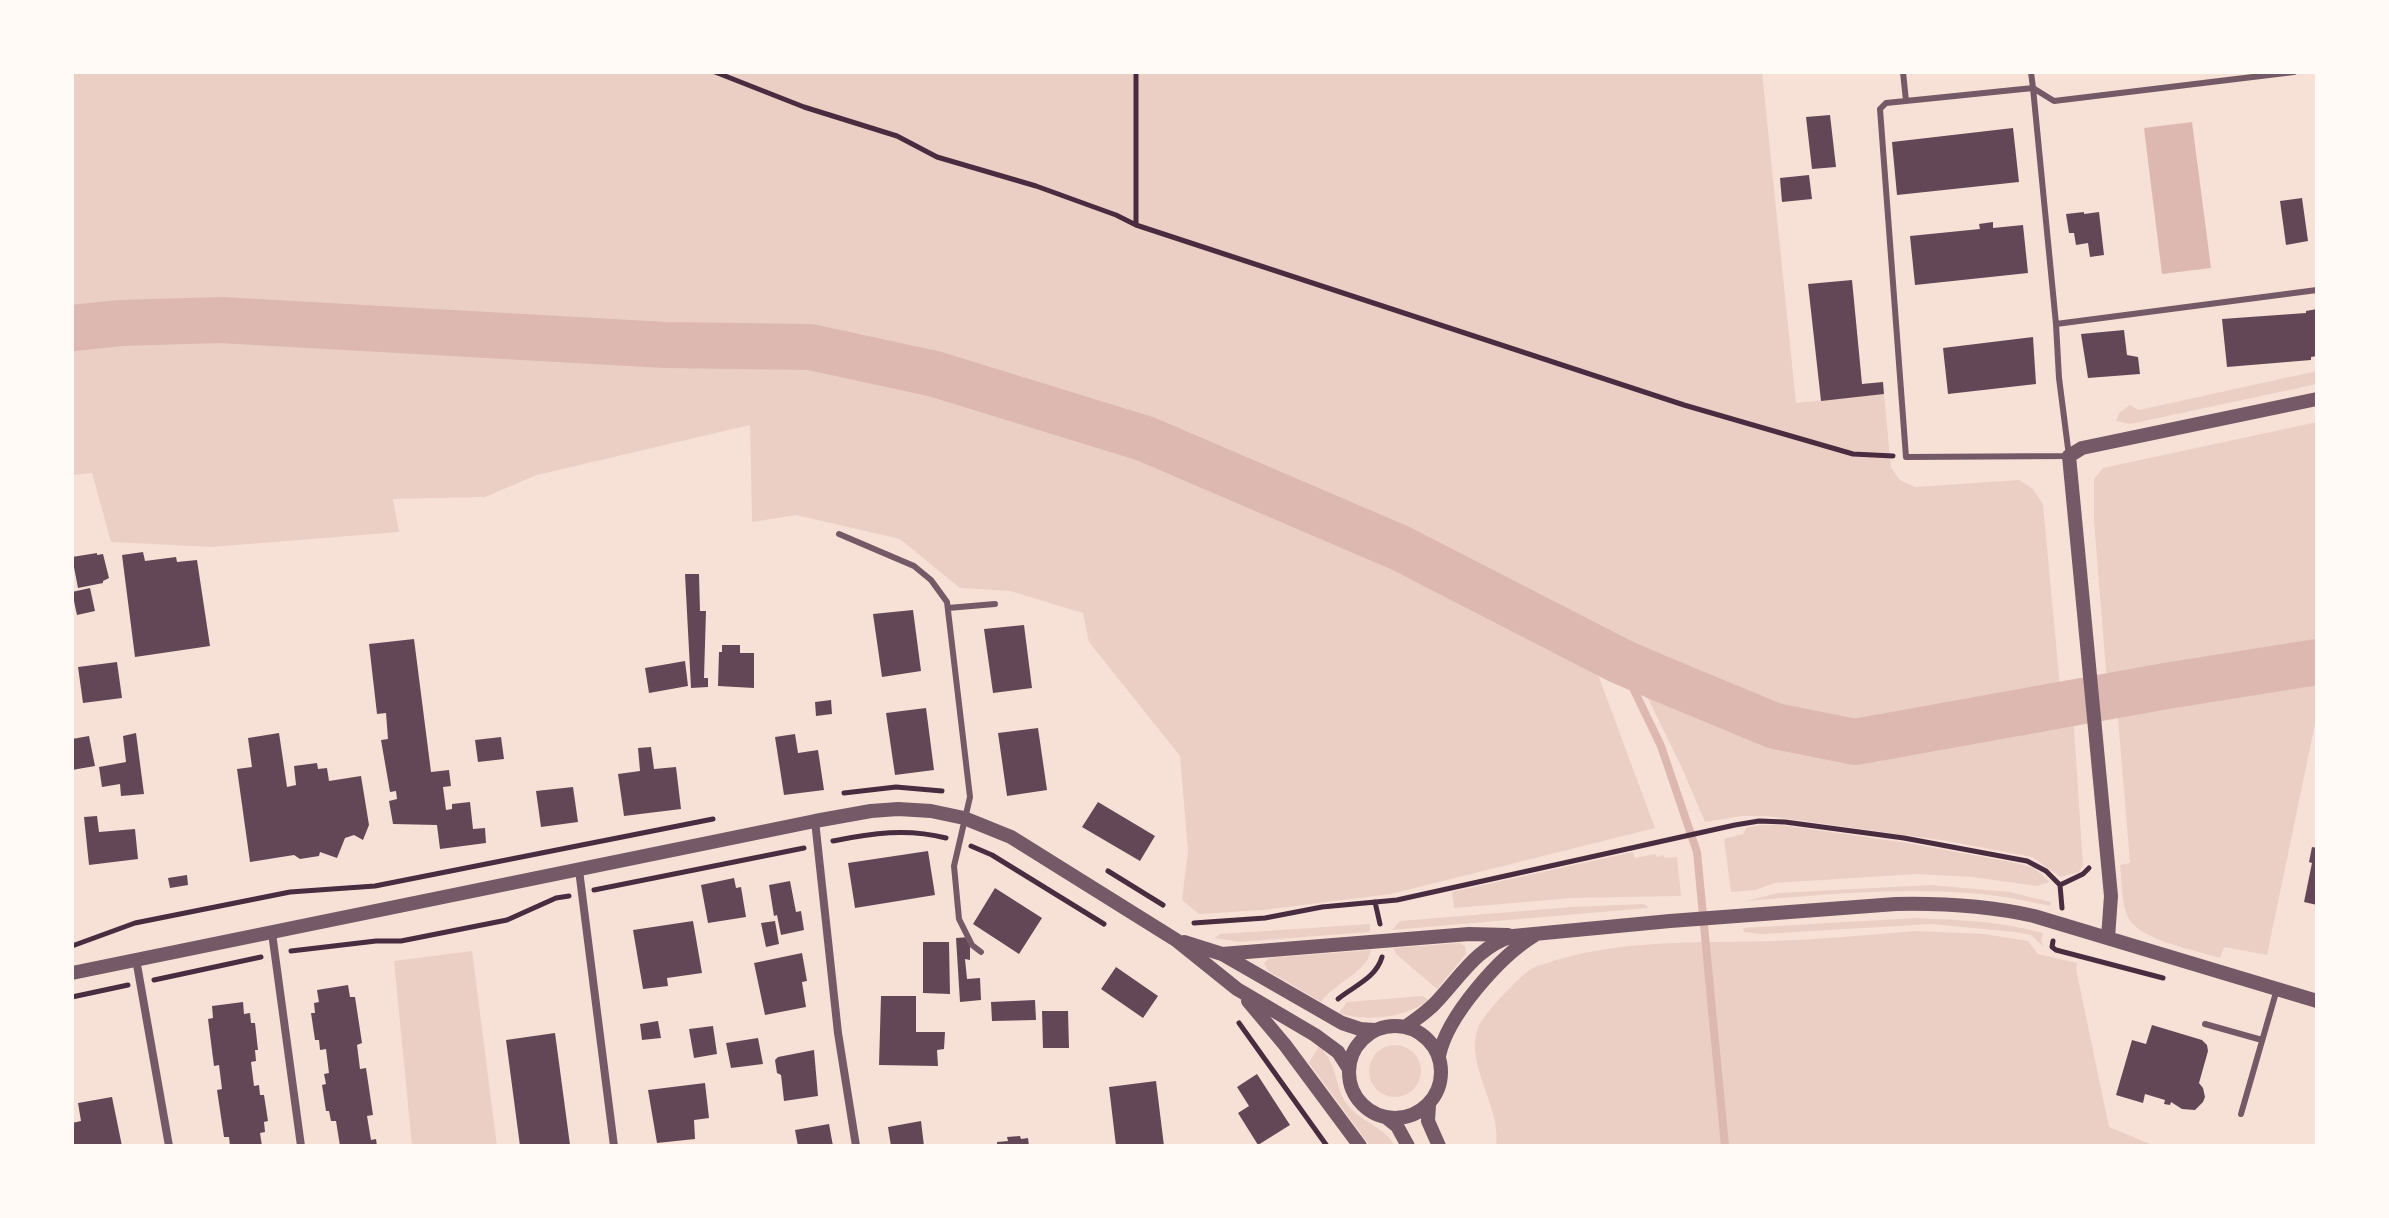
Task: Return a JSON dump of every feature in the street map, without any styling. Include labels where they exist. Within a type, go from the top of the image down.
[{"type":"street","points":[[2108,938],[2111,896],[2069,456],[2082,448],[2317,399]]},
{"type":"street","points":[[72,973],[815,821],[871,811],[931,811],[964,818],[1011,837],[1176,940],[1237,989],[1315,1035],[1338,1052],[1349,1069]]},
{"type":"street","points":[[815,821],[838,1033],[856,1146]]},
{"type":"street","points":[[579,870],[614,1146]]},
{"type":"street","points":[[1222,954],[1469,934],[1536,935],[1729,916],[1925,903],[2013,911],[2317,1001]]},
{"type":"street","points":[[272,933],[301,1146]]},
{"type":"street","points":[[1439,1056],[1442,1041],[1457,1014],[1513,951],[1536,935]]},
{"type":"street","points":[[1405,1027],[1439,1000],[1477,955],[1513,936]]},
{"type":"street","points":[[1176,940],[1222,954],[1342,1023],[1375,1030],[1405,1027],[1423,1035],[1432,1043],[1442,1066],[1437,1094],[1429,1105],[1408,1117],[1387,1118]]},
{"type":"street","points":[[136,959],[169,1146]]},
{"type":"street","points":[[1237,989],[1272,1028],[1360,1146]]},
{"type":"street","points":[[1375,1030],[1353,1052],[1350,1083],[1361,1104],[1397,1126],[1408,1146]]},
{"type":"street","points":[[1429,1105],[1428,1121],[1439,1146]]},
{"type":"lane","points":[[1903,72],[1906,101]]},
{"type":"lane","points":[[2031,72],[2033,88],[2056,324],[2059,378],[2069,456],[1906,457],[1880,109],[1886,103],[2033,88],[2054,101],[2294,72]]},
{"type":"lane","points":[[2056,324],[2317,290]]},
{"type":"lane","points":[[839,534],[914,566],[931,580],[947,602],[970,797],[954,866],[959,919],[972,945],[981,952]]},
{"type":"lane","points":[[948,608],[995,604]]},
{"type":"lane","points":[[2241,1114],[2277,989]]},
{"type":"lane","points":[[2205,1024],[2262,1040]]},
{"type":"path","points":[[715,72],[804,107],[897,136],[937,157],[1036,186],[1136,225],[1684,405],[1853,454],[1906,457]]},
{"type":"path","points":[[1136,72],[1136,225]]},
{"type":"path","points":[[1186,922],[1265,918],[1322,907],[1403,899],[1759,821],[1904,838],[2013,857],[2040,867],[2060,885],[2062,904]]},
{"type":"path","points":[[2060,885],[2083,874],[2091,865]]},
{"type":"path","points":[[1375,902],[1378,919]]},
{"type":"path","points":[[2052,947],[2169,980]]},
{"type":"path","points":[[1334,1003],[1377,970],[1383,949]]},
{"type":"path","points":[[1276,1076],[1327,1146]]},
{"type":"shaded area","points":[[72,72],[1762,72],[1796,403],[1884,394],[1891,468],[1900,480],[1915,487],[2019,480],[2032,488],[2043,504],[2061,697],[1855,733],[1777,717],[1622,654],[1420,550],[1149,433],[936,367],[811,343],[227,311],[127,313],[72,319]]},
{"type":"shaded area","points":[[2192,122],[2211,268],[2162,274],[2144,128]]},
{"type":"shaded area","points":[[228,332],[808,356],[931,385],[1143,448],[1470,608],[1593,661],[1655,828],[1391,894],[1263,910],[1199,914],[1182,900],[1188,851],[1180,756],[1089,642],[1083,613],[1010,591],[960,588],[900,539],[796,515],[752,522],[750,425],[537,475],[485,497],[393,499],[399,532],[211,547],[111,542],[92,473],[72,475],[72,339],[79,336]]},
{"type":"shaded area","points":[[2317,371],[2317,384],[2130,424],[2116,421],[2119,413],[2130,405],[2139,410]]},
{"type":"shaded area","points":[[2317,422],[2317,651],[2107,683],[2094,521],[2094,479],[2103,468]]},
{"type":"shaded area","points":[[2317,674],[2317,724],[2267,955],[2224,947],[2220,958],[2168,943],[2142,931],[2127,915],[2123,897],[2120,865],[2130,863],[2117,707]]},
{"type":"shaded area","points":[[1638,678],[1777,736],[1873,750],[2073,713],[2083,865],[2079,872],[2060,877],[2032,857],[1947,841],[1767,816],[1742,816],[1705,822]]},
{"type":"shaded area","points":[[1781,825],[1908,843],[2016,863],[2034,868],[2050,882],[2037,886],[1972,877],[1917,874],[1775,883],[1755,890],[1731,892],[1724,839],[1743,834],[1746,828]]},
{"type":"shaded area","points":[[1633,852],[1635,858],[1655,854],[1657,857],[1677,857],[1681,896],[1573,898],[1454,908],[1452,892]]},
{"type":"shaded area","points":[[1931,885],[2009,892],[2051,902],[2050,906],[2012,898],[1936,891],[1746,901],[1778,893]]},
{"type":"shaded area","points":[[1642,904],[1648,908],[1392,930],[1400,921]]},
{"type":"shaded area","points":[[1916,918],[2027,929],[2043,933],[2041,941],[2044,947],[2031,935],[1931,924],[1762,934],[1744,932],[1743,928]]},
{"type":"shaded area","points":[[1370,924],[1370,932],[1240,942],[1215,938],[1220,934]]},
{"type":"shaded area","points":[[1915,931],[1984,934],[2028,941],[2038,954],[2077,963],[2109,1127],[2155,1146],[1496,1146],[1494,1117],[1479,1071],[1475,1042],[1478,1028],[1487,1014],[1533,968],[1579,954],[1635,946],[1793,940]]},
{"type":"shaded area","points":[[1460,943],[1465,946],[1466,954],[1437,989],[1393,948]]},
{"type":"shaded area","points":[[1371,950],[1363,965],[1321,1002],[1268,971],[1264,963],[1269,958]]},
{"type":"shaded area","points":[[472,951],[497,1146],[412,1146],[394,961]]},
{"type":"shaded area","points":[[1423,996],[1428,1000],[1420,1006],[1386,1017],[1339,1013],[1347,1002]]},
{"type":"shaded area","points":[[1395,1045],[1413,1053],[1421,1071],[1413,1089],[1395,1097],[1377,1089],[1369,1071],[1377,1053]]},
{"type":"shaded area","points":[[1319,1046],[1330,1062],[1347,1104],[1385,1134],[1395,1146],[1370,1146],[1309,1063]]},
{"type":"building","points":[[1830,115],[1836,167],[1812,169],[1806,117]]},
{"type":"building","points":[[2013,128],[2019,182],[1897,195],[1892,142]]},
{"type":"building","points":[[1809,175],[1812,199],[1782,202],[1780,178]]},
{"type":"building","points":[[2302,198],[2308,241],[2286,245],[2280,201]]},
{"type":"building","points":[[2099,212],[2104,255],[2090,257],[2088,243],[2076,245],[2074,233],[2069,233],[2066,214]]},
{"type":"building","points":[[1993,222],[1993,228],[2023,225],[2028,273],[1915,285],[1910,236],[1980,229],[1979,224]]},
{"type":"building","points":[[1852,280],[1862,384],[1883,382],[1884,394],[1821,401],[1808,284]]},
{"type":"building","points":[[2317,309],[2317,356],[2311,357],[2311,360],[2227,367],[2222,319],[2306,313]]},
{"type":"building","points":[[2124,330],[2127,355],[2138,357],[2140,374],[2088,378],[2081,334]]},
{"type":"building","points":[[2033,337],[2036,384],[1948,394],[1943,348]]},
{"type":"building","points":[[143,552],[145,561],[176,557],[177,562],[197,560],[210,646],[135,657],[122,555]]},
{"type":"building","points":[[103,554],[109,578],[103,583],[78,588],[72,557]]},
{"type":"building","points":[[685,574],[699,574],[700,611],[706,611],[704,678],[708,678],[708,687],[691,688]]},
{"type":"building","points":[[90,588],[95,611],[77,615],[72,592]]},
{"type":"building","points":[[913,610],[921,671],[882,677],[873,614]]},
{"type":"building","points":[[1024,625],[1032,688],[993,693],[984,629]]},
{"type":"building","points":[[414,639],[431,772],[449,770],[451,786],[443,787],[446,810],[452,809],[452,804],[470,802],[473,829],[485,828],[486,843],[440,849],[437,825],[393,824],[389,801],[397,799],[396,791],[390,792],[381,740],[388,739],[386,713],[377,714],[369,644]]},
{"type":"building","points":[[722,645],[740,645],[740,653],[754,653],[754,688],[718,686]]},
{"type":"building","points":[[685,661],[688,686],[649,693],[645,668]]},
{"type":"building","points":[[117,662],[122,698],[83,703],[78,667]]},
{"type":"building","points":[[831,700],[832,714],[816,716],[815,702]]},
{"type":"building","points":[[926,708],[934,770],[895,775],[886,713]]},
{"type":"building","points":[[1038,728],[1047,790],[1007,796],[998,733]]},
{"type":"building","points":[[136,733],[144,794],[121,796],[120,784],[102,787],[99,767],[126,762],[123,736]]},
{"type":"building","points":[[279,733],[287,787],[296,785],[294,766],[317,763],[318,769],[327,768],[329,781],[361,776],[369,825],[363,840],[354,835],[345,838],[337,858],[320,852],[319,856],[300,859],[294,855],[250,862],[237,769],[252,767],[248,738]]},
{"type":"building","points":[[795,734],[798,753],[818,750],[824,790],[784,795],[775,737]]},
{"type":"building","points":[[89,736],[95,766],[72,770],[72,739]]},
{"type":"building","points":[[501,737],[504,759],[478,762],[475,740]]},
{"type":"building","points":[[651,747],[654,769],[676,767],[681,809],[624,816],[618,774],[640,771],[638,748]]},
{"type":"building","points":[[573,787],[578,822],[541,827],[536,791]]},
{"type":"building","points":[[1098,802],[1155,836],[1140,861],[1082,827]]},
{"type":"building","points":[[97,816],[99,832],[135,829],[138,859],[89,865],[84,817]]},
{"type":"building","points":[[2312,847],[2317,848],[2317,905],[2304,902]]},
{"type":"building","points":[[928,851],[935,895],[855,908],[848,863]]},
{"type":"building","points":[[187,875],[188,885],[170,888],[168,878]]},
{"type":"building","points":[[734,878],[736,888],[741,887],[746,917],[708,923],[701,885]]},
{"type":"building","points":[[790,881],[796,912],[801,911],[804,930],[781,935],[769,885]]},
{"type":"building","points":[[995,888],[1042,918],[1019,954],[973,924]]},
{"type":"building","points":[[693,921],[702,973],[667,978],[668,986],[643,989],[633,930]]},
{"type":"building","points":[[775,921],[779,944],[766,947],[761,923]]},
{"type":"building","points":[[970,937],[970,960],[965,959],[967,979],[980,978],[981,1000],[960,1002],[956,938]]},
{"type":"building","points":[[923,942],[949,942],[950,994],[923,993]]},
{"type":"building","points":[[802,953],[807,981],[802,982],[806,1007],[765,1015],[754,963]]},
{"type":"building","points":[[1116,967],[1158,996],[1143,1018],[1101,989]]},
{"type":"building","points":[[348,985],[350,997],[355,997],[362,1043],[357,1045],[360,1069],[366,1068],[373,1115],[367,1116],[371,1140],[376,1139],[377,1146],[340,1146],[336,1121],[331,1121],[329,1111],[326,1111],[322,1085],[326,1084],[324,1074],[329,1073],[326,1049],[320,1050],[319,1040],[315,1040],[311,1013],[315,1013],[314,1003],[319,1002],[317,990]]},
{"type":"building","points":[[881,996],[916,996],[916,1032],[945,1032],[944,1049],[937,1050],[938,1066],[879,1065]]},
{"type":"building","points":[[1035,1000],[1036,1020],[992,1021],[991,1002]]},
{"type":"building","points":[[243,1002],[244,1014],[250,1013],[251,1023],[255,1023],[258,1050],[255,1050],[256,1061],[251,1062],[254,1086],[259,1085],[260,1095],[264,1095],[268,1121],[264,1122],[265,1132],[260,1133],[262,1146],[230,1146],[229,1137],[224,1137],[217,1090],[222,1089],[219,1065],[214,1066],[208,1019],[213,1018],[212,1006]]},
{"type":"building","points":[[1042,1011],[1068,1011],[1069,1048],[1043,1048]]},
{"type":"building","points":[[658,1021],[661,1038],[642,1040],[640,1024]]},
{"type":"building","points":[[2152,1025],[2202,1040],[2207,1045],[2199,1083],[2205,1097],[2195,1110],[2182,1109],[2171,1102],[2170,1105],[2164,1104],[2165,1100],[2145,1094],[2143,1103],[2116,1095],[2132,1040],[2146,1044]]},
{"type":"building","points":[[713,1026],[717,1054],[694,1058],[689,1029]]},
{"type":"building","points":[[555,1033],[570,1145],[520,1146],[506,1040]]},
{"type":"building","points":[[758,1038],[763,1064],[731,1068],[726,1043]]},
{"type":"building","points":[[814,1050],[818,1096],[784,1101],[781,1075],[777,1073],[775,1060]]},
{"type":"building","points":[[1257,1074],[1290,1125],[1258,1145],[1238,1113],[1249,1106],[1237,1087]]},
{"type":"building","points":[[1156,1081],[1164,1146],[1116,1146],[1109,1087]]},
{"type":"building","points":[[705,1083],[709,1118],[694,1120],[695,1139],[657,1143],[648,1090]]},
{"type":"building","points":[[112,1097],[122,1146],[72,1146],[72,1123],[81,1121],[78,1103]]},
{"type":"building","points":[[921,1121],[924,1146],[891,1146],[888,1127]]},
{"type":"building","points":[[829,1124],[833,1146],[798,1146],[795,1130]]},
{"type":"building","points":[[1020,1136],[1021,1139],[1028,1138],[1029,1146],[997,1146],[997,1142],[1008,1141],[1007,1137]]},
{"type":"waterway","points":[[72,328],[221,320],[665,345],[810,347],[935,374],[1146,439],[1400,548],[1659,678],[1775,726],[1855,742],[2317,662]]},
{"type":"waterway","points":[[1620,661],[1661,746],[1697,852],[1725,1146]]}]
